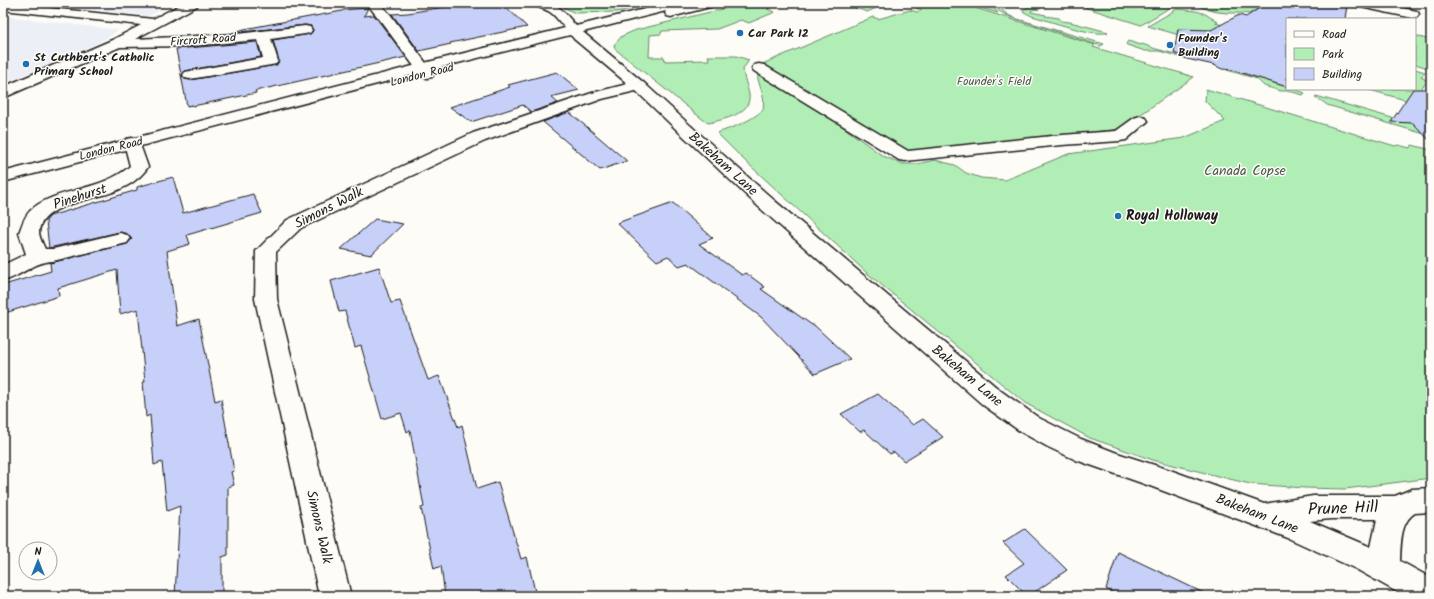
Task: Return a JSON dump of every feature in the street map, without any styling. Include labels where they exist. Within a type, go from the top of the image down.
[{"type":"street","points":[[3,93],[117,43],[193,3]]},
{"type":"street","points":[[531,3],[534,13],[552,27],[576,33],[710,3]]},
{"type":"street","name":"Bakeham Lane","points":[[539,3],[548,5],[559,13],[576,33],[639,86],[774,210],[986,393],[1014,415],[1061,442],[1100,458],[1264,516],[1350,550],[1431,595]]},
{"type":"street","points":[[576,33],[684,3]]},
{"type":"street","points":[[1360,3],[1411,12]]},
{"type":"street","points":[[374,5],[385,17],[424,71]]},
{"type":"street","points":[[3,6],[157,23]]},
{"type":"street","name":"Fircroft Road","points":[[117,43],[173,43],[264,37],[305,30]]},
{"type":"street","name":"London Road","points":[[3,177],[132,143],[576,33]]},
{"type":"street","points":[[190,75],[271,61],[264,37]]},
{"type":"street","points":[[759,68],[905,156],[1062,140],[1120,136],[1140,121]]},
{"type":"street","name":"Simons Walk","points":[[334,596],[266,299],[266,251],[294,224],[371,186],[479,137],[597,96],[639,86]]},
{"type":"street","name":"Pinehurst","points":[[37,256],[29,233],[36,216],[44,209],[58,202],[113,186],[131,175],[139,167],[132,143]]},
{"type":"street","points":[[3,274],[37,256],[54,255],[120,239]]},
{"type":"street","name":"Prune Hill","points":[[1384,568],[1391,520],[1399,508],[1413,501],[1431,500]]},
{"type":"street","name":"Prune Hill","points":[[1264,516],[1283,511],[1368,506],[1399,508]]},
{"type":"shaded area","points":[[33,3],[174,3],[149,16]]},
{"type":"shaded area","name":"St Cuthbert's Catholic Primary School","points":[[3,16],[118,30],[96,44],[3,84]]},
{"type":"green space","points":[[556,3],[660,3],[617,12],[575,13]]},
{"type":"green space","points":[[747,3],[785,3],[767,9],[775,12],[749,23],[741,20],[717,29],[662,31],[661,34],[650,35],[649,57],[664,57],[665,61],[709,60],[708,56],[736,56],[749,60],[743,69],[749,94],[749,101],[746,107],[729,118],[709,123],[706,122],[615,49],[614,45],[622,36],[636,30]]},
{"type":"green space","points":[[842,3],[888,3],[867,12]]},
{"type":"green space","name":"Founder's Field","points":[[925,3],[959,3],[1095,45],[1093,47],[1194,77],[1120,129],[915,152],[905,150],[760,65],[873,17],[878,19],[910,10],[917,12],[922,10],[916,8]]},
{"type":"green space","points":[[964,3],[995,3],[994,8],[998,13]]},
{"type":"green space","points":[[999,3],[1008,3],[1002,8],[1005,13],[1014,18],[1104,44],[1101,46],[1010,17],[999,11],[997,7]]},
{"type":"green space","points":[[1036,3],[1046,3],[1048,5],[1045,7],[1041,6],[1039,7],[1041,8],[1032,10],[1031,12],[1059,18],[1061,21],[1108,32],[1094,33],[1083,31],[1032,16],[1024,12],[1023,10]]},
{"type":"green space","points":[[1093,3],[1163,3],[1171,7],[1141,25],[1084,7]]},
{"type":"green space","points":[[1267,3],[1249,14],[1226,13],[1209,10],[1194,4]]},
{"type":"green space","points":[[1177,9],[1192,10],[1204,13],[1218,21],[1215,23],[1223,25],[1200,41],[1148,26]]},
{"type":"green space","points":[[1416,36],[1431,40],[1431,65],[1428,68],[1416,64]]},
{"type":"green space","points":[[1128,41],[1183,56],[1184,58],[1159,51],[1145,51],[1127,45],[1126,44]]},
{"type":"green space","points":[[1416,69],[1425,72],[1421,77],[1428,81],[1409,101],[1370,90],[1416,90]]},
{"type":"green space","points":[[1227,70],[1232,70],[1286,87],[1286,90],[1297,90],[1305,93],[1303,95],[1289,91],[1281,91],[1264,86],[1257,79]]},
{"type":"green space","name":"Royal Holloway","points":[[757,72],[802,97],[883,156],[903,164],[917,164],[935,160],[955,165],[966,173],[981,178],[1005,180],[1068,154],[1184,138],[1225,121],[1205,101],[1206,89],[1395,146],[1398,145],[1410,148],[1412,145],[1431,150],[1431,478],[1345,489],[1250,484],[1153,460],[1090,438],[1025,403],[867,273],[743,159],[717,133],[747,121],[763,110],[763,95]]},
{"type":"green space","points":[[1316,96],[1392,118],[1397,121],[1410,123],[1427,130],[1431,136],[1327,105],[1315,98]]},
{"type":"building","points":[[467,3],[502,3],[527,27],[419,51],[392,14],[408,13]]},
{"type":"building","points":[[1264,3],[1336,3],[1347,5],[1345,18],[1286,18],[1286,87],[1233,70],[1222,69],[1214,65],[1187,59],[1174,53],[1178,29],[1211,30],[1239,15],[1246,17],[1264,5]]},
{"type":"building","points":[[368,8],[364,16],[374,15],[406,57],[255,91],[256,93],[187,106],[176,49],[257,42],[261,57],[185,71],[182,76],[185,79],[190,80],[276,65],[279,61],[273,40],[310,34],[313,31],[311,26],[305,25],[232,33],[244,29],[343,10]]},
{"type":"building","points":[[557,72],[579,90],[551,97],[558,103],[531,112],[523,105],[471,122],[450,107],[510,87],[508,85]]},
{"type":"building","points":[[1431,89],[1431,142],[1413,123],[1391,122],[1412,90]]},
{"type":"building","points":[[569,112],[627,161],[600,170],[543,122]]},
{"type":"building","points":[[173,177],[183,213],[253,194],[262,213],[187,235],[190,244],[167,251],[177,326],[199,319],[215,401],[221,399],[234,471],[231,472],[234,485],[228,487],[228,555],[222,557],[222,596],[175,596],[180,506],[167,511],[162,462],[154,465],[150,415],[146,417],[143,382],[145,382],[138,309],[120,314],[117,270],[58,288],[59,296],[5,313],[4,285],[51,271],[50,263],[127,244],[132,239],[127,234],[120,232],[49,248],[46,221],[50,216],[137,190],[137,187]]},
{"type":"building","points":[[673,203],[713,238],[699,244],[742,275],[746,273],[765,287],[761,289],[814,325],[850,359],[815,374],[761,317],[688,263],[679,266],[668,256],[657,261],[617,223]]},
{"type":"building","points":[[375,219],[403,224],[371,255],[341,249]]},
{"type":"building","points":[[379,267],[391,303],[400,301],[428,380],[439,376],[458,427],[462,425],[477,489],[498,482],[521,559],[527,557],[536,596],[445,596],[441,566],[434,569],[421,508],[424,507],[410,430],[407,432],[401,413],[382,419],[361,346],[355,348],[345,311],[339,312],[331,281]]},
{"type":"building","points":[[878,394],[913,425],[923,419],[943,437],[904,461],[894,452],[890,454],[864,430],[860,432],[841,414]]},
{"type":"building","points":[[1025,529],[1067,570],[1029,596],[1027,596],[1006,575],[1024,563],[1003,543]]},
{"type":"building","points":[[1118,552],[1210,596],[1120,596],[1106,589]]},
{"type":"place","name":"Car Park 12","points":[[740,33]]},
{"type":"place","name":"Founder's Building","points":[[1170,45]]},
{"type":"place","name":"St Cuthbert's Catholic Primary School","points":[[26,64]]},
{"type":"place","name":"Royal Holloway","points":[[1118,216]]},
{"type":"park label","name":"Canada Copse","points":[[1245,171]]}]
